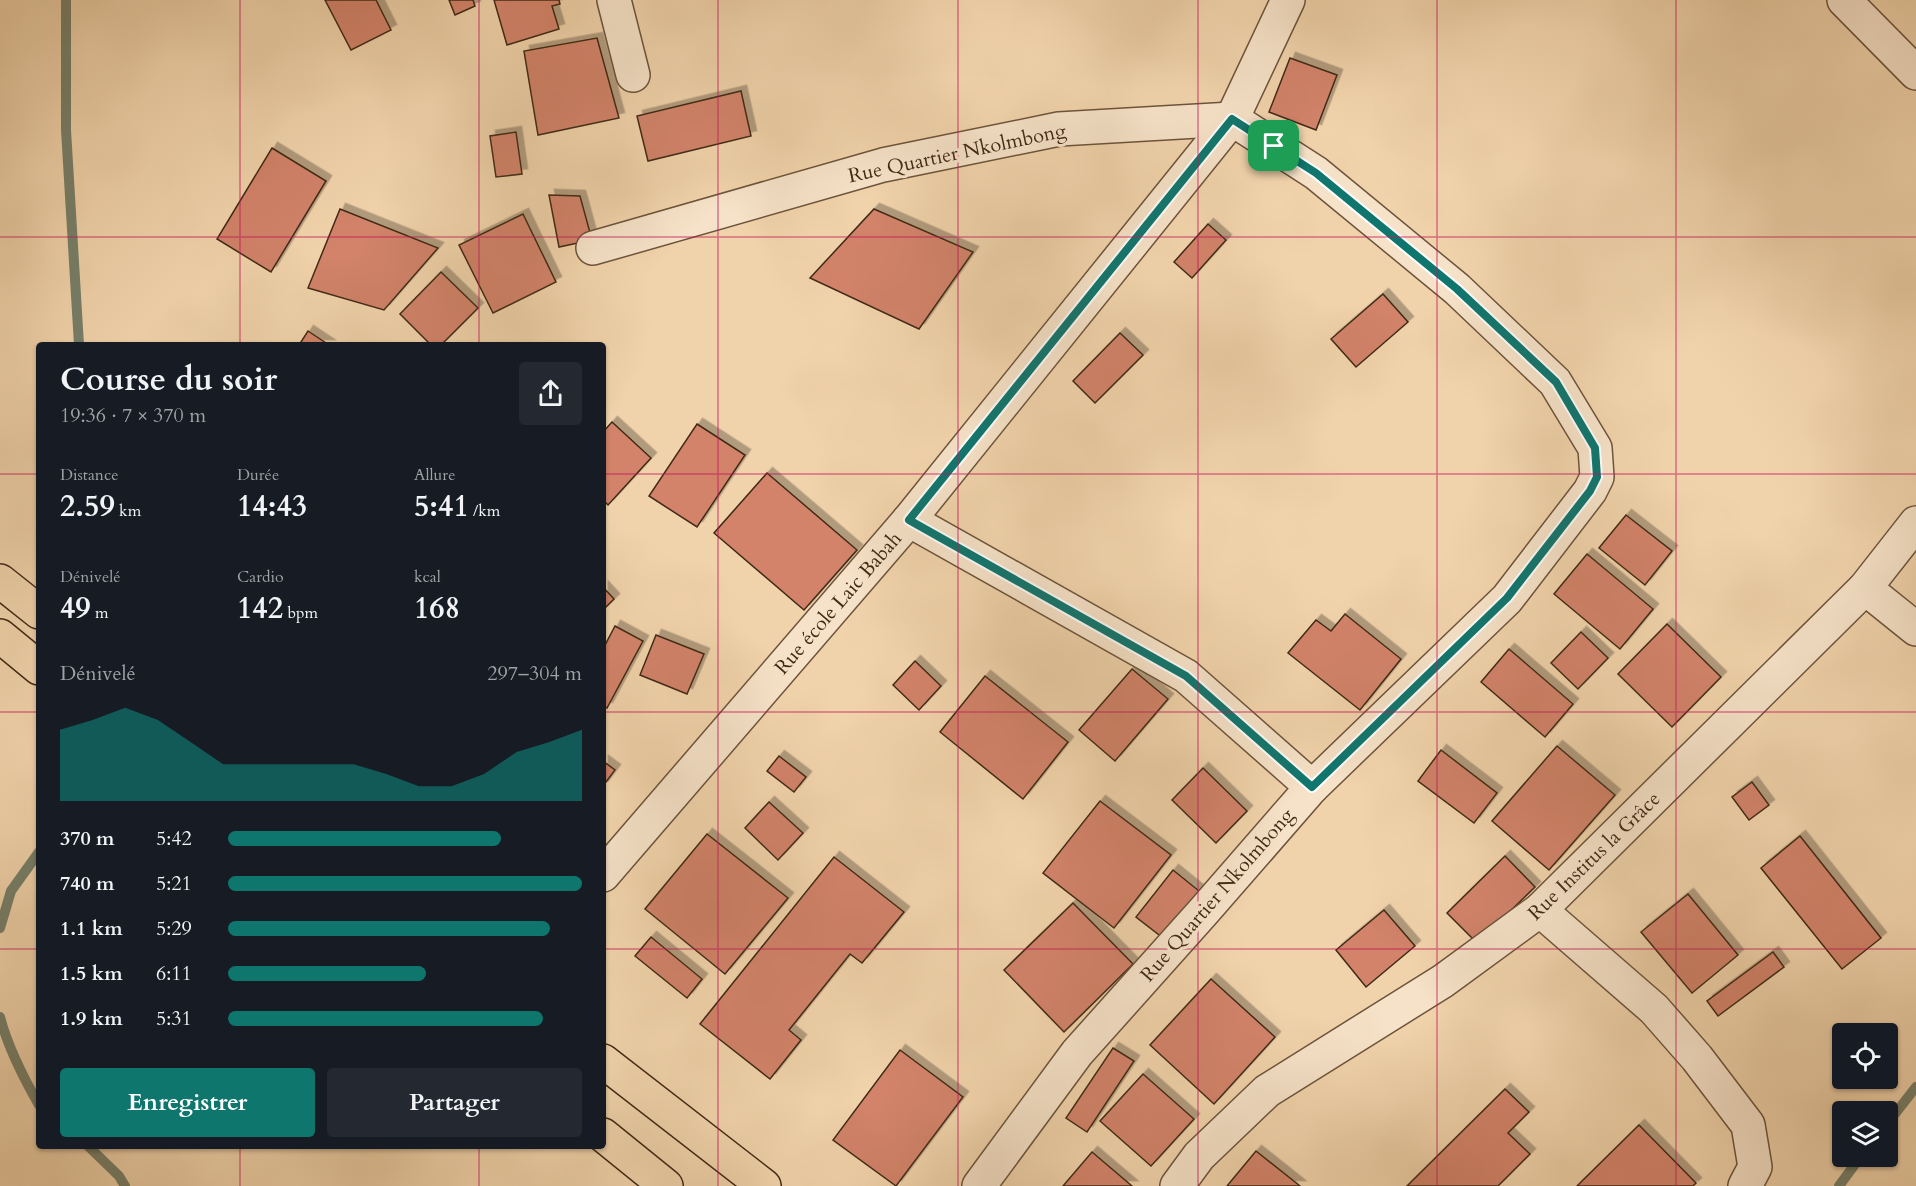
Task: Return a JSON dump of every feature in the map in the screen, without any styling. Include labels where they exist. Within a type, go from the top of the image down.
[{"type":"main road","points":[[0,581],[36,610]]},
{"type":"main road","points":[[0,636],[36,666]]},
{"type":"main road","points":[[606,1063],[764,1186]]},
{"type":"main road","points":[[606,1137],[666,1186]]},
{"type":"street","points":[[614,0],[633,75]]},
{"type":"street","name":"Rue école Laic Babah","points":[[606,872],[909,520],[1232,119],[1288,0]]},
{"type":"street","points":[[1844,0],[1916,73]]},
{"type":"street","name":"Rue Quartier Nkolmbong","points":[[593,248],[883,165],[1059,129],[1232,119],[1316,173],[1457,289],[1556,382],[1595,448],[1597,477],[1590,491],[1507,598],[1312,787],[1077,1053],[979,1186]]},
{"type":"street","points":[[909,520],[1186,676],[1312,787]]},
{"type":"street","name":"Rue Institus la Grâce","points":[[1177,1186],[1199,1156],[1267,1091],[1443,981],[1540,910],[1865,588],[1916,523]]},
{"type":"street","points":[[1865,588],[1916,629]]},
{"type":"street","points":[[1540,910],[1654,1009],[1697,1058],[1748,1125],[1755,1167],[1745,1186]]},
{"type":"building","points":[[325,0],[376,0],[391,30],[351,50]]},
{"type":"building","points":[[449,0],[473,0],[475,6],[455,15]]},
{"type":"building","points":[[494,0],[559,0],[560,4],[552,6],[559,29],[507,45]]},
{"type":"building","points":[[597,38],[619,118],[538,135],[524,51]]},
{"type":"building","points":[[1290,58],[1337,75],[1316,130],[1269,112]]},
{"type":"building","points":[[741,91],[751,136],[648,161],[637,116]]},
{"type":"building","points":[[516,132],[522,174],[496,177],[490,136]]},
{"type":"building","points":[[272,148],[326,181],[271,272],[217,239]]},
{"type":"building","points":[[549,195],[580,196],[592,240],[559,247]]},
{"type":"building","points":[[340,209],[438,248],[384,310],[308,288]]},
{"type":"building","points":[[874,209],[973,252],[919,329],[810,278]]},
{"type":"building","points":[[523,214],[556,282],[493,313],[459,245]]},
{"type":"building","points":[[1208,224],[1226,240],[1192,278],[1174,262]]},
{"type":"building","points":[[441,272],[478,308],[444,342],[428,342],[400,314]]},
{"type":"building","points":[[1383,294],[1408,322],[1356,367],[1331,339]]},
{"type":"building","points":[[308,331],[324,342],[301,342]]},
{"type":"building","points":[[1120,333],[1143,355],[1095,403],[1073,381]]},
{"type":"building","points":[[612,422],[651,458],[608,505],[606,503],[606,429]]},
{"type":"building","points":[[697,424],[745,455],[697,527],[649,496]]},
{"type":"building","points":[[767,473],[857,550],[804,610],[714,533]]},
{"type":"building","points":[[1626,515],[1672,551],[1645,585],[1599,548]]},
{"type":"building","points":[[1587,554],[1653,609],[1620,649],[1554,594]]},
{"type":"building","points":[[606,590],[614,599],[606,607]]},
{"type":"building","points":[[1345,614],[1401,659],[1360,710],[1288,653],[1316,620],[1331,631]]},
{"type":"building","points":[[1667,624],[1721,677],[1672,727],[1618,674]]},
{"type":"building","points":[[615,626],[643,641],[607,708],[606,708],[606,643]]},
{"type":"building","points":[[1581,632],[1608,658],[1578,689],[1551,663]]},
{"type":"building","points":[[656,635],[704,654],[687,694],[640,675]]},
{"type":"building","points":[[1509,649],[1573,704],[1545,737],[1481,682]]},
{"type":"building","points":[[915,661],[941,686],[919,710],[893,685]]},
{"type":"building","points":[[1132,669],[1168,699],[1115,761],[1079,730]]},
{"type":"building","points":[[985,676],[1068,742],[1023,799],[940,732]]},
{"type":"building","points":[[1557,746],[1615,795],[1549,870],[1492,821]]},
{"type":"building","points":[[1441,750],[1497,793],[1474,823],[1418,781]]},
{"type":"building","points":[[779,756],[806,777],[794,792],[767,771]]},
{"type":"building","points":[[606,763],[615,770],[606,782]]},
{"type":"building","points":[[1203,768],[1247,811],[1216,843],[1172,800]]},
{"type":"building","points":[[1752,782],[1769,805],[1749,820],[1732,797]]},
{"type":"building","points":[[1100,801],[1171,855],[1114,928],[1043,873]]},
{"type":"building","points":[[769,802],[803,833],[778,860],[745,828]]},
{"type":"building","points":[[707,834],[788,898],[725,974],[645,909]]},
{"type":"building","points":[[1800,836],[1881,938],[1842,969],[1761,868]]},
{"type":"building","points":[[1505,856],[1535,887],[1477,943],[1447,913]]},
{"type":"building","points":[[834,857],[904,912],[862,963],[850,954],[789,1030],[801,1040],[770,1079],[700,1024]]},
{"type":"building","points":[[1173,870],[1209,899],[1172,945],[1136,917]]},
{"type":"building","points":[[1688,894],[1738,955],[1692,993],[1641,932]]},
{"type":"building","points":[[1073,903],[1133,964],[1064,1032],[1004,970]]},
{"type":"building","points":[[1384,910],[1415,946],[1366,987],[1336,950]]},
{"type":"building","points":[[651,937],[702,979],[687,998],[635,956]]},
{"type":"building","points":[[1773,952],[1784,967],[1718,1016],[1707,1001]]},
{"type":"building","points":[[1211,979],[1275,1037],[1214,1104],[1150,1045]]},
{"type":"building","points":[[1113,1048],[1134,1061],[1087,1132],[1066,1118]]},
{"type":"building","points":[[900,1050],[963,1097],[896,1186],[833,1140]]},
{"type":"building","points":[[1143,1074],[1194,1119],[1151,1166],[1100,1121]]},
{"type":"building","points":[[1505,1089],[1529,1112],[1508,1133],[1530,1154],[1498,1186],[1407,1186]]},
{"type":"building","points":[[1639,1125],[1696,1183],[1693,1186],[1577,1186]]},
{"type":"building","points":[[1256,1151],[1300,1186],[1227,1186]]},
{"type":"building","points":[[1092,1152],[1132,1186],[1063,1186]]},
{"type":"waterway","points":[[66,0],[66,130],[79,342]]},
{"type":"waterway","points":[[0,928],[11,891],[36,856]]},
{"type":"waterway","points":[[0,1017],[16,1062],[36,1100]]},
{"type":"waterway","points":[[1898,1110],[1916,1087]]},
{"type":"waterway","points":[[91,1149],[119,1176],[125,1186]]},
{"type":"waterway","points":[[1839,1186],[1853,1167]]},
{"type":"route","points":[[1232,119],[1274,146],[1316,173],[1457,289],[1556,382],[1595,448],[1597,461],[1597,477],[1590,491],[1507,598],[1312,787],[1186,676],[909,520],[1232,119]]}]
